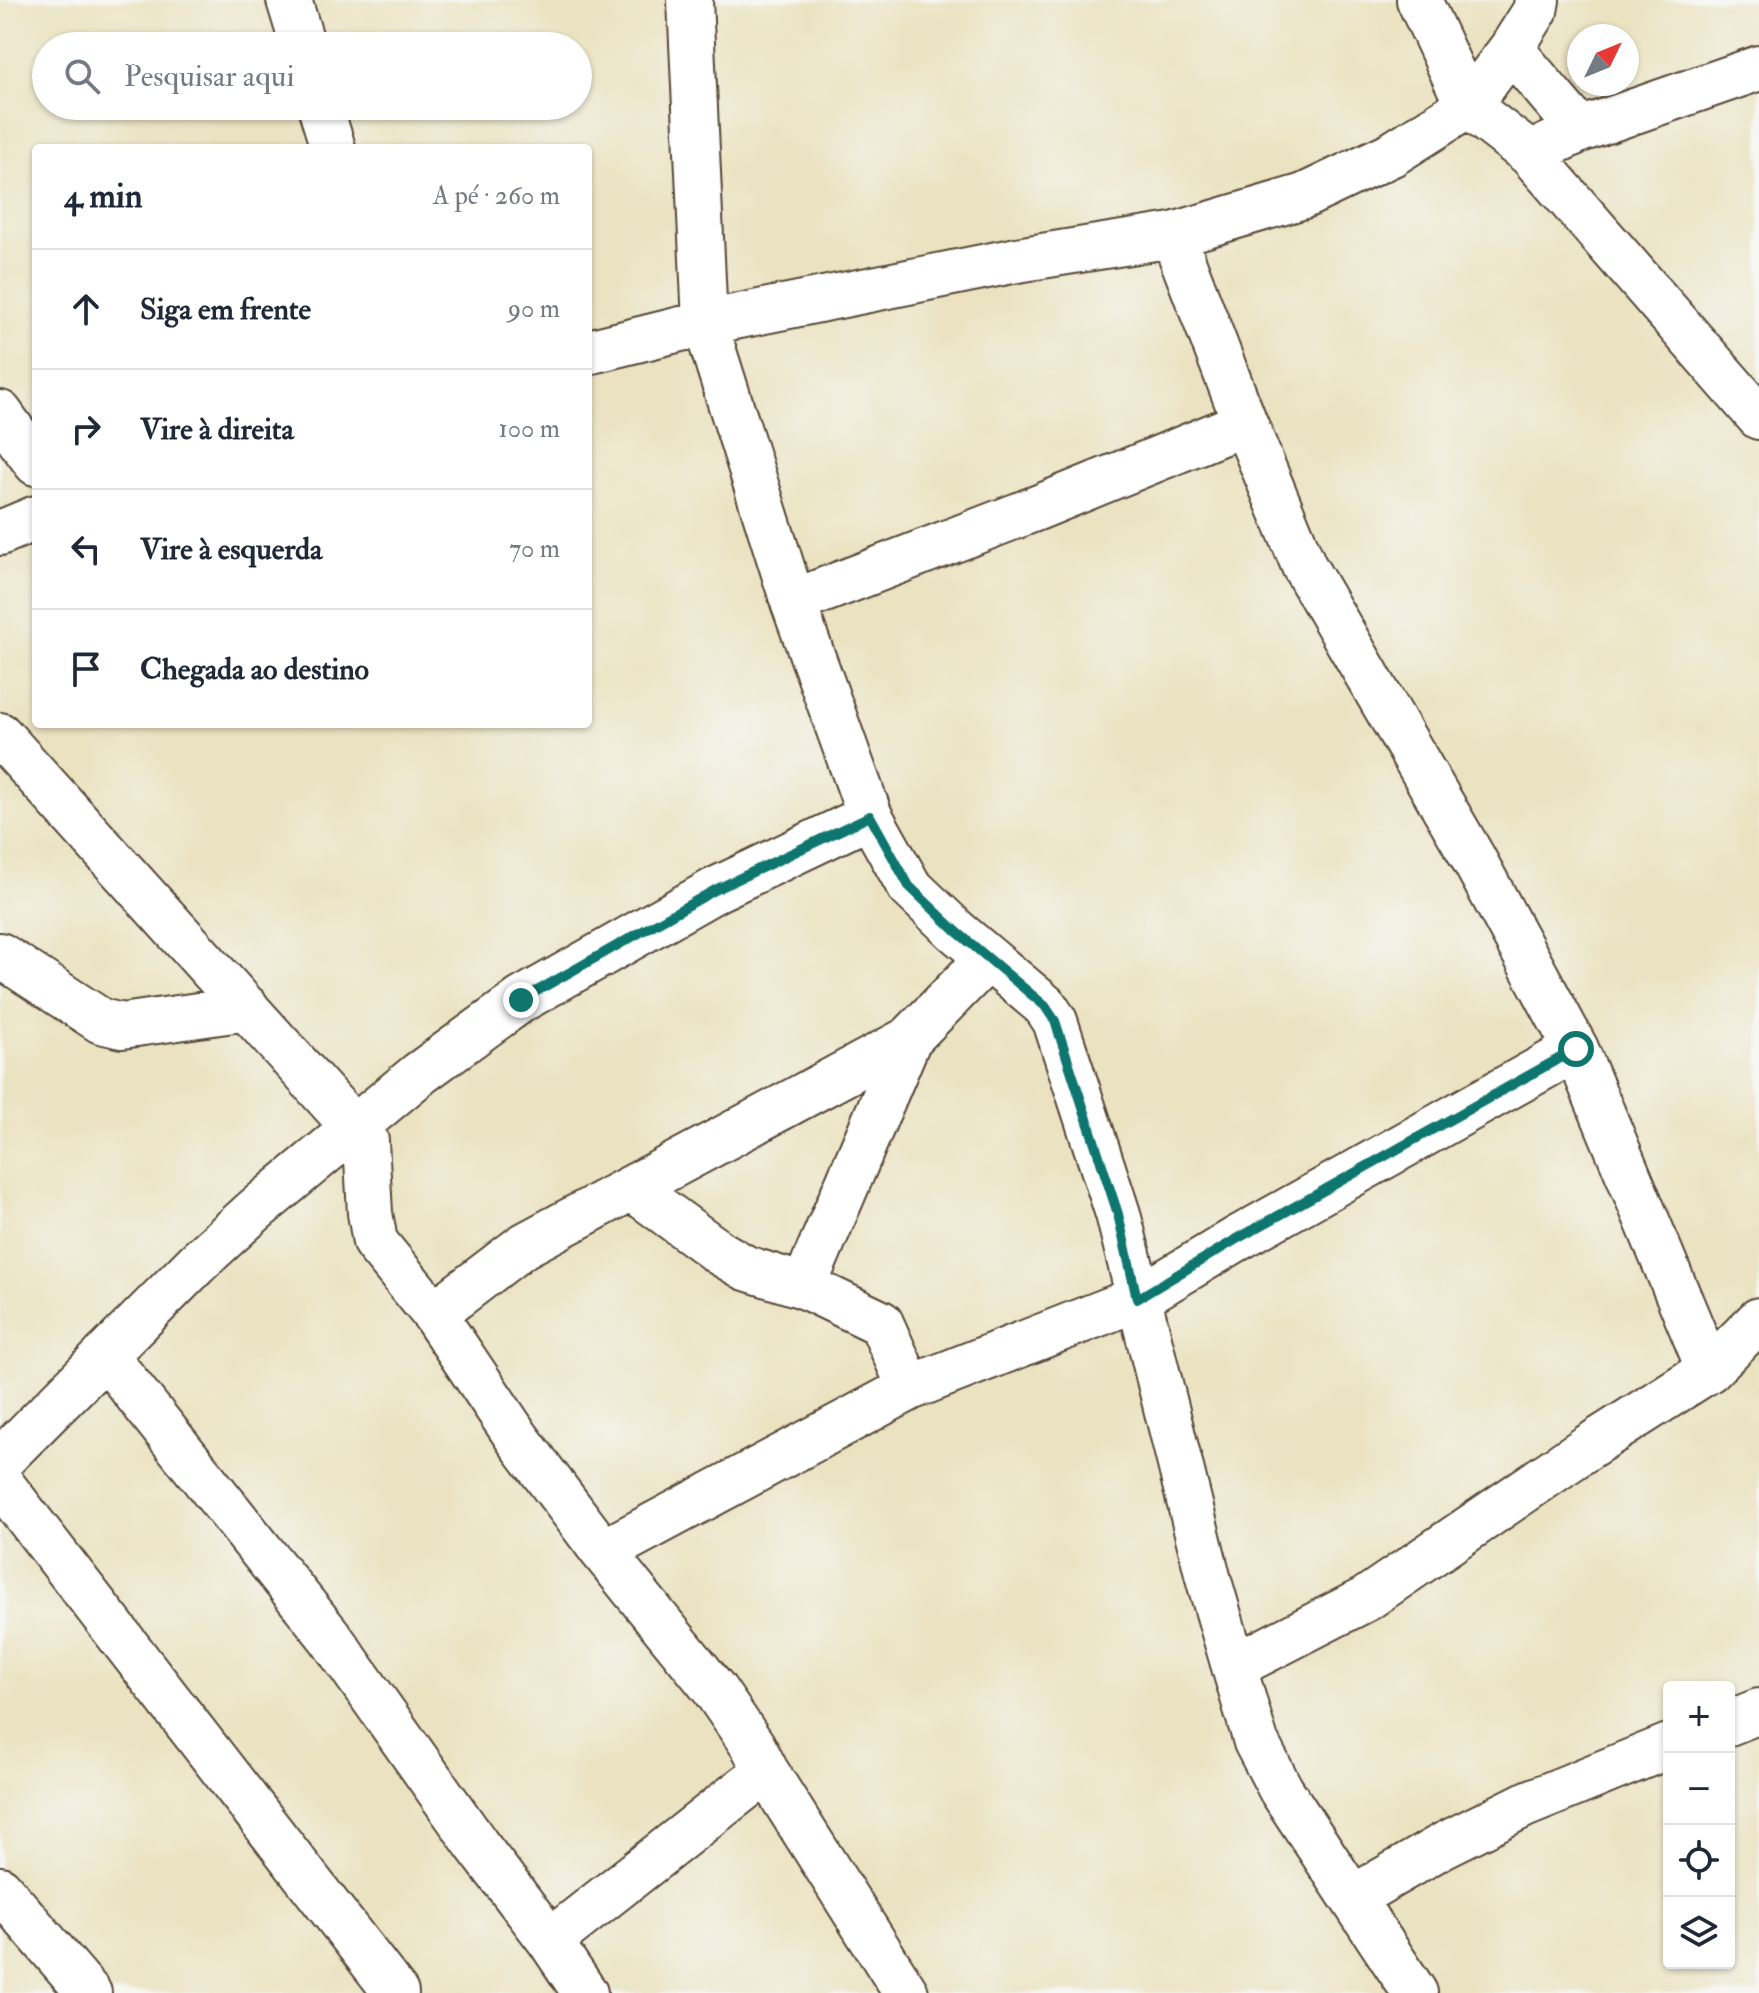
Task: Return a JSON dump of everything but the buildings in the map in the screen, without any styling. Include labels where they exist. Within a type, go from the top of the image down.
[{"type":"street","points":[[289,0],[299,32]]},
{"type":"street","points":[[690,0],[705,323],[793,602],[870,816],[909,886],[956,931],[1045,1006],[1055,1021],[1118,1214],[1209,1581],[1256,1742],[1281,1790],[1415,1993]]},
{"type":"street","points":[[1419,0],[1468,106],[1530,154],[1759,417]]},
{"type":"street","points":[[592,351],[705,323],[1017,260],[1173,235],[1304,196],[1392,154],[1468,106],[1511,49],[1535,11],[1537,0]]},
{"type":"street","points":[[1511,49],[1580,130]]},
{"type":"street","points":[[1530,154],[1580,130],[1759,68]]},
{"type":"street","points":[[324,120],[332,144]]},
{"type":"street","points":[[1173,235],[1304,566],[1472,856],[1576,1049],[1709,1370]]},
{"type":"street","points":[[0,415],[32,458]]},
{"type":"street","points":[[793,602],[1037,508],[1245,423]]},
{"type":"street","points":[[0,533],[32,520]]},
{"type":"street","points":[[0,735],[366,1141],[370,1213],[375,1242],[434,1314],[518,1439],[603,1552],[714,1689],[753,1746],[906,1993]]},
{"type":"street","points":[[0,1461],[254,1211],[419,1074],[521,1000],[715,890],[870,816]]},
{"type":"street","points":[[0,955],[92,1016],[122,1026],[247,1008]]},
{"type":"street","points":[[434,1314],[523,1246],[909,1039],[988,958]]},
{"type":"street","points":[[804,1286],[909,1039]]},
{"type":"street","points":[[603,1552],[910,1388],[1137,1299],[1235,1240],[1576,1049]]},
{"type":"street","points":[[633,1189],[720,1253],[746,1268],[804,1286],[881,1323],[910,1388]]},
{"type":"street","points":[[1235,1666],[1366,1599],[1575,1455],[1709,1370],[1759,1320]]},
{"type":"street","points":[[105,1355],[330,1637],[585,1993]]},
{"type":"street","points":[[0,1482],[396,1993]]},
{"type":"street","points":[[1735,1721],[1759,1711]]},
{"type":"street","points":[[1354,1897],[1442,1846],[1524,1805],[1663,1748]]},
{"type":"street","points":[[550,1941],[766,1771]]},
{"type":"street","points":[[0,1889],[89,1993]]},
{"type":"route","points":[[521,1000],[715,890],[870,816],[909,886],[956,931],[1045,1006],[1055,1021],[1118,1214],[1137,1299],[1235,1240],[1576,1049]]}]
